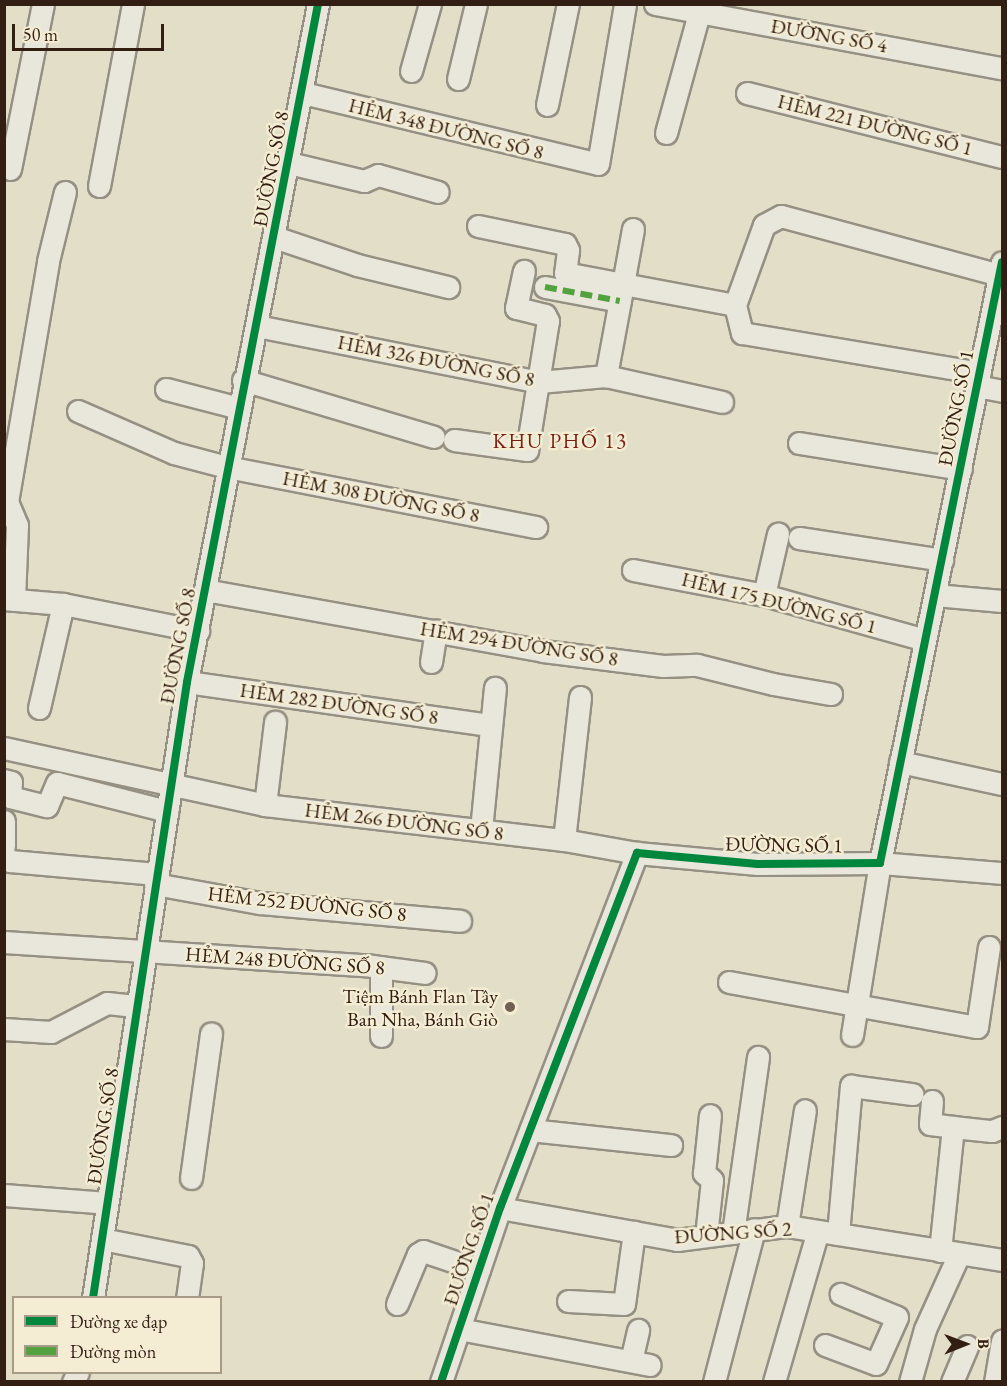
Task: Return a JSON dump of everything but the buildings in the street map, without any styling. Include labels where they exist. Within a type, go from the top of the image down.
[{"type":"street","points":[[10,169],[43,4]]},
{"type":"street","points":[[99,186],[133,4]]},
{"type":"street","name":"ĐƯỜNG SỐ 8","points":[[93,1296],[187,682],[206,590],[243,380],[257,326],[303,93],[318,4]]},
{"type":"street","points":[[411,71],[430,4]]},
{"type":"street","points":[[458,80],[476,4]]},
{"type":"street","points":[[547,105],[568,4]]},
{"type":"street","name":"HẺM 348 ĐƯỜNG SỐ 8","points":[[303,93],[590,164],[601,160],[625,4]]},
{"type":"street","name":"ĐƯỜNG SỐ 4","points":[[655,4],[1002,68]]},
{"type":"street","points":[[666,133],[687,9]]},
{"type":"street","name":"HẺM 221 ĐƯỜNG SỐ 1","points":[[747,93],[1002,157]]},
{"type":"street","points":[[289,163],[364,181],[378,175],[438,192]]},
{"type":"street","points":[[65,192],[48,261],[7,502],[16,525],[9,600],[63,604],[198,631]]},
{"type":"street","points":[[1001,268],[781,216],[764,225],[735,305],[742,333],[978,380],[1002,391]]},
{"type":"street","points":[[478,226],[565,244],[568,250],[565,273],[622,293]]},
{"type":"street","points":[[606,376],[633,229]]},
{"type":"street","points":[[274,237],[357,264],[448,288]]},
{"type":"street","name":"ĐƯỜNG SỐ 1","points":[[441,1382],[500,1208],[637,853],[758,864],[880,863],[1001,268]]},
{"type":"street","points":[[243,380],[444,439],[527,450],[548,321],[545,315],[516,308],[524,271]]},
{"type":"street","points":[[545,287],[735,305]]},
{"type":"street","name":"HẺM 326 ĐƯỜNG SỐ 8","points":[[257,326],[539,382],[606,376],[722,402]]},
{"type":"street","points":[[166,389],[239,408]]},
{"type":"street","name":"HẺM 308 ĐƯỜNG SỐ 8","points":[[78,411],[174,453],[228,467],[536,527]]},
{"type":"street","points":[[799,443],[961,469]]},
{"type":"street","points":[[764,596],[778,534]]},
{"type":"street","points":[[799,538],[942,560]]},
{"type":"street","name":"HẺM 175 ĐƯỜNG SỐ 1","points":[[633,570],[764,596],[925,640]]},
{"type":"street","name":"HẺM 294 ĐƯỜNG SỐ 8","points":[[206,590],[543,651],[663,666],[696,665],[773,684],[831,694]]},
{"type":"street","points":[[935,595],[1002,601]]},
{"type":"street","points":[[39,708],[63,604]]},
{"type":"street","points":[[431,662],[436,630]]},
{"type":"street","name":"HẺM 282 ĐƯỜNG SỐ 8","points":[[187,682],[491,725]]},
{"type":"street","points":[[481,831],[495,688]]},
{"type":"street","points":[[564,840],[580,697]]},
{"type":"street","points":[[265,805],[275,722]]},
{"type":"street","name":"HẺM 266 ĐƯỜNG SỐ 8","points":[[4,748],[171,787],[265,805],[564,840],[637,853]]},
{"type":"street","points":[[900,762],[1002,784]]},
{"type":"street","points":[[4,780],[11,782],[10,796],[47,806],[57,783],[167,811]]},
{"type":"street","points":[[4,821],[4,846]]},
{"type":"street","name":"HẺM 252 ĐƯỜNG SỐ 8","points":[[4,856],[10,861],[156,879],[260,903],[460,921]]},
{"type":"street","points":[[852,1035],[880,863],[1002,873]]},
{"type":"street","name":"HẺM 248 ĐƯỜNG SỐ 8","points":[[4,942],[145,951],[230,960],[381,967],[425,973]]},
{"type":"street","points":[[729,982],[977,1027],[989,947]]},
{"type":"street","points":[[381,967],[381,1036]]},
{"type":"street","points":[[4,1029],[51,1032],[106,1003],[138,1006]]},
{"type":"street","points":[[191,1178],[211,1033]]},
{"type":"street","points":[[714,1382],[744,1231],[758,1057]]},
{"type":"street","points":[[774,1382],[828,1232],[851,1086],[922,1097],[930,1125],[992,1131],[1002,1127]]},
{"type":"street","points":[[787,1226],[805,1110]]},
{"type":"street","points":[[706,1236],[712,1180],[704,1173],[710,1115]]},
{"type":"street","points":[[910,1382],[950,1253],[954,1127]]},
{"type":"street","points":[[530,1130],[671,1145]]},
{"type":"street","points":[[4,1195],[107,1203]]},
{"type":"street","name":"ĐƯỜNG SỐ 2","points":[[500,1208],[677,1240],[787,1226],[1002,1260]]},
{"type":"street","points":[[568,1301],[624,1304],[633,1232]]},
{"type":"street","points":[[102,1239],[188,1256],[192,1263],[187,1296]]},
{"type":"street","points":[[397,1304],[423,1251],[479,1270]]},
{"type":"street","points":[[841,1294],[925,1329]]},
{"type":"street","points":[[825,1345],[876,1364],[897,1317]]},
{"type":"street","points":[[459,1329],[641,1363],[638,1330]]},
{"type":"street","points":[[995,1382],[1002,1341]]},
{"type":"street","points":[[952,1382],[967,1346]]},
{"type":"marked path","points":[[545,287],[620,301]]},
{"type":"cycle path","points":[[93,1296],[187,682],[318,4]]},
{"type":"cycle path","points":[[441,1382],[500,1208],[637,853],[758,864],[880,863],[1002,262]]},
{"type":"place","name":"Tiệm Bánh Flan Tây Ban Nha, Bánh Giò","points":[[510,1007]]},
{"type":"district","name":"KHU PHỐ 13","points":[[560,441]]}]
